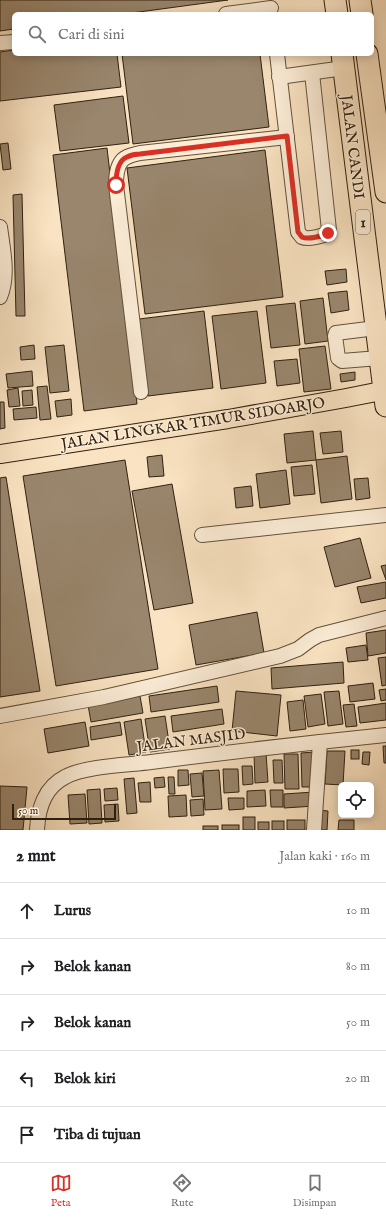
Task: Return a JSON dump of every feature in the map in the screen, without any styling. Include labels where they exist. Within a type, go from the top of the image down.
[{"type":"highway","points":[[335,0],[337,12]]},
{"type":"highway","points":[[360,0],[362,12]]},
{"type":"highway","name":"JALAN CANDI","points":[[367,56],[382,132],[386,192]]},
{"type":"highway","name":"JALAN CANDI","points":[[343,61],[379,358],[385,396]]},
{"type":"main road","name":"JALAN LINGKAR TIMUR SIDOARJO","points":[[0,454],[228,419],[346,398],[385,396]]},
{"type":"street","points":[[239,12],[271,7]]},
{"type":"street","points":[[0,43],[12,42]]},
{"type":"street","points":[[276,56],[298,232],[306,238],[324,235],[328,233],[329,230],[312,73]]},
{"type":"street","points":[[279,77],[312,73],[343,61]]},
{"type":"street","points":[[141,392],[116,185],[116,176],[119,165],[126,157],[140,154],[287,136]]},
{"type":"street","points":[[0,226],[5,280],[0,297]]},
{"type":"street","points":[[376,328],[336,333],[335,336],[339,360],[379,358]]},
{"type":"street","points":[[202,535],[386,514]]},
{"type":"street","points":[[0,716],[104,697],[280,656],[298,649],[319,635],[386,618]]},
{"type":"street","name":"JALAN MASJID","points":[[36,830],[40,808],[49,790],[56,782],[75,772],[192,756],[386,735]]},
{"type":"street","points":[[314,830],[320,742]]},
{"type":"building","points":[[0,0],[228,0],[139,12],[12,12],[12,29],[0,31]]},
{"type":"building","points":[[12,50],[12,56],[117,56],[121,87],[0,101],[0,52]]},
{"type":"building","points":[[122,56],[260,56],[269,127],[133,144]]},
{"type":"building","points":[[123,96],[129,143],[60,151],[54,105]]},
{"type":"building","points":[[8,143],[11,169],[3,170],[0,144]]},
{"type":"building","points":[[107,148],[137,404],[84,411],[53,155]]},
{"type":"building","points":[[265,150],[283,297],[145,314],[127,168]]},
{"type":"building","points":[[22,194],[25,316],[16,316],[13,195]]},
{"type":"building","points":[[346,269],[347,282],[327,285],[325,271]]},
{"type":"building","points":[[347,291],[349,310],[331,313],[328,293]]},
{"type":"building","points":[[323,298],[328,341],[305,344],[300,301]]},
{"type":"building","points":[[295,303],[300,345],[271,348],[266,306]]},
{"type":"building","points":[[204,311],[213,388],[148,396],[139,319]]},
{"type":"building","points":[[257,311],[266,383],[221,389],[212,316]]},
{"type":"building","points":[[34,345],[35,359],[21,360],[20,347]]},
{"type":"building","points":[[64,345],[69,391],[50,393],[45,347]]},
{"type":"building","points":[[325,346],[331,389],[304,392],[299,349]]},
{"type":"building","points":[[297,359],[300,383],[277,386],[274,361]]},
{"type":"building","points":[[32,371],[33,386],[8,388],[6,374]]},
{"type":"building","points":[[355,372],[355,380],[341,382],[340,374]]},
{"type":"building","points":[[47,386],[51,419],[40,420],[37,387]]},
{"type":"building","points":[[18,388],[20,406],[9,407],[7,390]]},
{"type":"building","points":[[32,390],[33,405],[23,406],[22,391]]},
{"type":"building","points":[[71,399],[72,415],[57,417],[55,401]]},
{"type":"building","points":[[0,402],[4,402],[5,428],[0,429]]},
{"type":"building","points":[[36,407],[37,418],[14,420],[13,409]]},
{"type":"building","points":[[313,431],[316,460],[287,463],[284,434]]},
{"type":"building","points":[[341,431],[343,452],[323,454],[320,433]]},
{"type":"building","points":[[162,455],[164,476],[149,477],[147,457]]},
{"type":"building","points":[[347,456],[352,499],[321,503],[316,460]]},
{"type":"building","points":[[125,460],[158,669],[56,686],[23,476]]},
{"type":"building","points":[[312,465],[315,494],[294,496],[291,467]]},
{"type":"building","points":[[286,470],[290,504],[260,508],[256,474]]},
{"type":"building","points":[[6,477],[40,691],[0,697],[0,478]]},
{"type":"building","points":[[368,478],[370,498],[356,500],[354,479]]},
{"type":"building","points":[[172,484],[193,603],[154,610],[132,491]]},
{"type":"building","points":[[251,486],[253,506],[236,508],[234,488]]},
{"type":"building","points":[[360,538],[371,578],[335,587],[324,547]]},
{"type":"building","points":[[386,565],[386,580],[381,566]]},
{"type":"building","points":[[386,582],[386,598],[361,603],[357,587]]},
{"type":"building","points":[[257,612],[264,653],[196,665],[189,625]]},
{"type":"building","points":[[386,630],[386,653],[368,656],[366,633]]},
{"type":"building","points":[[366,645],[368,660],[348,662],[346,648]]},
{"type":"building","points":[[386,657],[386,685],[382,686],[378,658]]},
{"type":"building","points":[[343,662],[344,683],[272,689],[271,668]]},
{"type":"building","points":[[373,683],[375,699],[350,702],[348,686]]},
{"type":"building","points":[[217,686],[219,702],[151,712],[149,696]]},
{"type":"building","points":[[386,689],[386,700],[381,701],[379,690]]},
{"type":"building","points":[[236,691],[281,695],[277,736],[232,731]]},
{"type":"building","points":[[339,691],[343,724],[328,726],[324,692]]},
{"type":"building","points":[[321,694],[325,724],[308,727],[304,696]]},
{"type":"building","points":[[140,696],[143,713],[91,722],[88,705]]},
{"type":"building","points":[[303,700],[306,729],[290,731],[287,702]]},
{"type":"building","points":[[386,703],[386,720],[360,723],[358,707]]},
{"type":"building","points":[[354,704],[357,726],[346,727],[343,705]]},
{"type":"building","points":[[222,709],[224,724],[173,732],[171,716]]},
{"type":"building","points":[[165,716],[170,749],[150,752],[145,719]]},
{"type":"building","points":[[141,719],[146,752],[129,755],[124,722]]},
{"type":"building","points":[[85,722],[89,746],[48,753],[44,729]]},
{"type":"building","points":[[120,722],[122,735],[91,740],[90,727]]},
{"type":"building","points":[[383,746],[386,746],[386,763],[384,763]]},
{"type":"building","points":[[351,750],[359,750],[359,759],[351,759]]},
{"type":"building","points":[[327,751],[345,751],[343,782],[338,782],[338,785],[325,784]]},
{"type":"building","points":[[315,752],[317,787],[302,787],[301,753]]},
{"type":"building","points":[[363,752],[370,752],[369,765],[362,764]]},
{"type":"building","points":[[254,753],[266,753],[268,782],[255,783]]},
{"type":"building","points":[[284,754],[298,754],[299,789],[285,789]]},
{"type":"building","points":[[273,760],[282,760],[283,783],[274,783]]},
{"type":"building","points":[[242,766],[252,766],[253,784],[243,785]]},
{"type":"building","points":[[223,769],[238,769],[239,792],[224,793]]},
{"type":"building","points":[[178,770],[188,770],[189,785],[178,786]]},
{"type":"building","points":[[219,770],[222,809],[205,810],[203,771]]},
{"type":"building","points":[[202,773],[204,796],[192,797],[190,774]]},
{"type":"building","points":[[164,777],[165,787],[155,788],[154,778]]},
{"type":"building","points":[[168,777],[174,777],[175,794],[169,794]]},
{"type":"building","points":[[134,778],[137,813],[127,814],[124,779]]},
{"type":"building","points":[[150,782],[151,802],[140,802],[138,783]]},
{"type":"building","points":[[0,786],[27,787],[23,830],[0,830]]},
{"type":"building","points":[[117,788],[118,800],[105,801],[104,789]]},
{"type":"building","points":[[100,789],[102,823],[89,824],[87,790]]},
{"type":"building","points":[[265,790],[266,806],[247,807],[247,791]]},
{"type":"building","points":[[270,790],[283,790],[283,807],[271,807]]},
{"type":"building","points":[[314,792],[315,806],[284,808],[284,794]]},
{"type":"building","points":[[85,794],[87,823],[70,824],[68,795]]},
{"type":"building","points":[[186,795],[187,816],[169,817],[168,796]]},
{"type":"building","points":[[228,798],[244,798],[244,809],[229,810]]},
{"type":"building","points":[[203,799],[204,815],[191,816],[190,800]]},
{"type":"building","points":[[118,804],[119,821],[105,822],[104,805]]},
{"type":"building","points":[[318,810],[328,811],[327,830],[316,830]]},
{"type":"building","points":[[243,817],[255,817],[255,830],[243,830]]},
{"type":"building","points":[[287,820],[305,820],[305,830],[287,830]]},
{"type":"building","points":[[339,820],[354,820],[354,830],[338,830]]},
{"type":"building","points":[[272,821],[284,821],[284,830],[272,830]]},
{"type":"building","points":[[258,822],[269,822],[269,830],[258,830]]},
{"type":"building","points":[[222,825],[239,825],[239,830],[222,830]]},
{"type":"building","points":[[203,826],[218,826],[218,830],[203,830]]},
{"type":"route","points":[[116,185],[116,176],[119,165],[126,157],[287,136],[298,232],[306,238],[328,233]]}]
